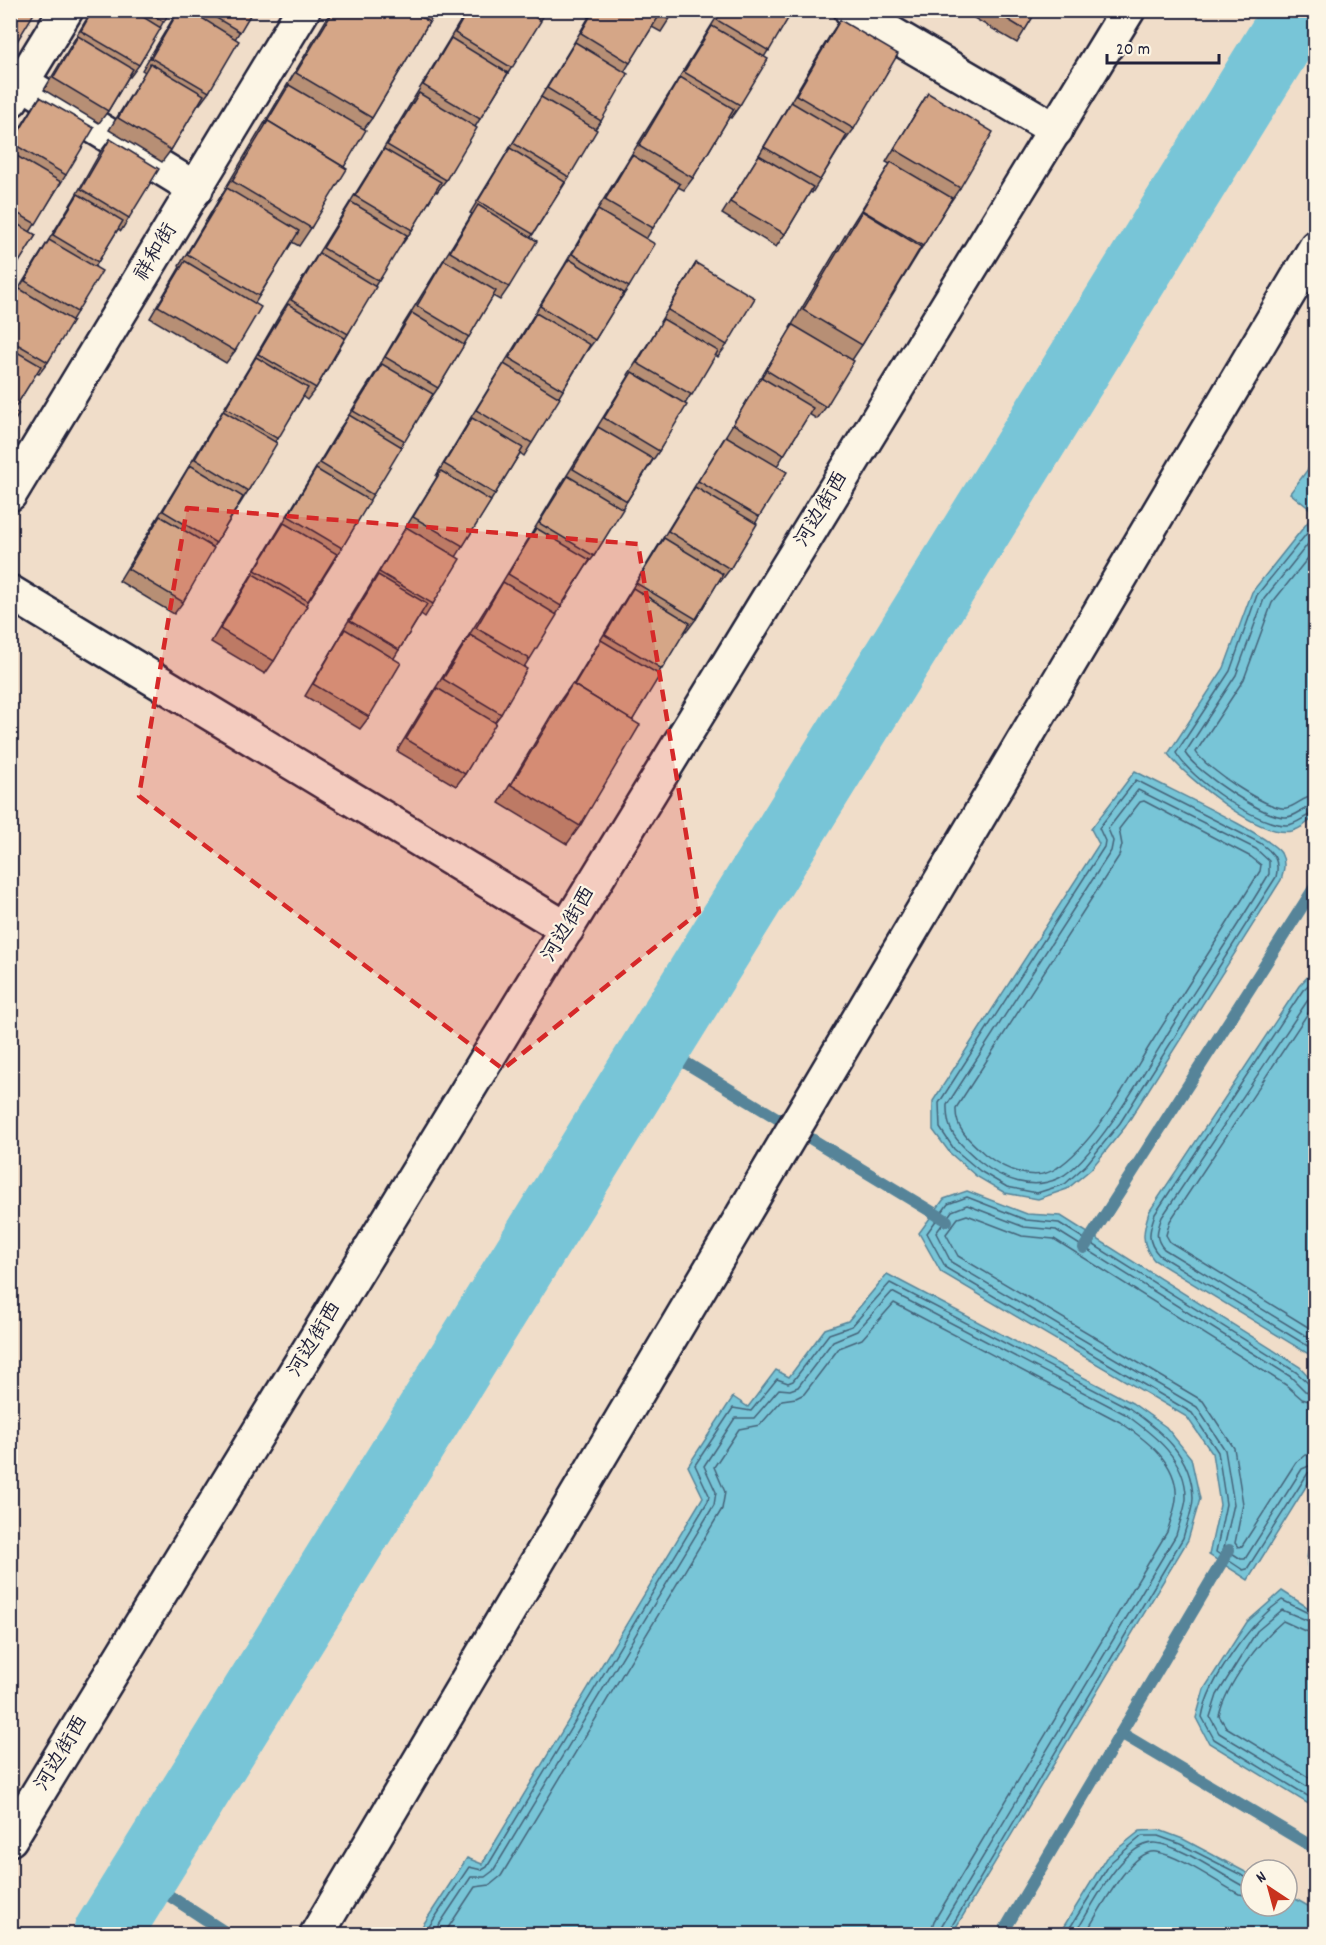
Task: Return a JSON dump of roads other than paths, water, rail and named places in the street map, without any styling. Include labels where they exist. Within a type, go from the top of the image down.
[{"type":"street","points":[[66,10],[14,86],[196,189]]},
{"type":"street","name":"祥和街","points":[[10,494],[303,10]]},
{"type":"street","points":[[851,10],[1056,130]]},
{"type":"street","name":"河边街西","points":[[10,1839],[1128,10]]},
{"type":"street","points":[[317,1935],[1316,247]]},
{"type":"street","points":[[10,592],[567,929]]},
{"type":"water","points":[[1315,465],[1315,513],[1290,493],[1308,469]]},
{"type":"water","points":[[1315,513],[1315,816],[1295,830],[1278,831],[1243,816],[1224,804],[1191,777],[1168,754],[1224,668],[1252,592]]},
{"type":"water","points":[[1135,771],[1237,823],[1273,845],[1283,856],[1282,877],[1125,1127],[1091,1169],[1067,1189],[1038,1199],[1005,1193],[976,1176],[950,1153],[933,1130],[933,1101],[1099,844],[1091,829]]},
{"type":"water","points":[[1315,969],[1315,1358],[1154,1260],[1146,1248],[1144,1237],[1149,1212],[1299,986]]},
{"type":"water","points":[[967,1191],[1027,1214],[1061,1216],[1300,1367],[1315,1383],[1315,1472],[1248,1580],[1209,1555],[1220,1505],[1212,1453],[1187,1417],[941,1272],[919,1233],[944,1199]]},
{"type":"water","points":[[887,1274],[1132,1403],[1166,1427],[1191,1458],[1200,1499],[1188,1540],[952,1934],[417,1934],[467,1858],[482,1864],[703,1497],[688,1466],[733,1397],[748,1407],[776,1370],[789,1377],[825,1329],[848,1321]]},
{"type":"water","points":[[1315,1532],[1316,1584],[1311,1578],[1307,1565],[1308,1552]]},
{"type":"water","points":[[1282,1591],[1315,1612],[1315,1808],[1209,1743],[1196,1718],[1204,1689],[1247,1622]]},
{"type":"water","points":[[1159,1830],[1183,1839],[1239,1869],[1239,1918],[1299,1918],[1299,1901],[1315,1910],[1315,1934],[1059,1934],[1106,1858],[1140,1831]]},
{"type":"waterway","points":[[107,1934],[1299,10]]},
{"type":"waterway","points":[[1084,1248],[1316,885]]},
{"type":"waterway","points":[[658,1046],[947,1221]]},
{"type":"waterway","points":[[1002,1934],[1229,1550]]},
{"type":"waterway","points":[[1121,1733],[1316,1849]]},
{"type":"waterway","points":[[142,1878],[228,1934]]}]
